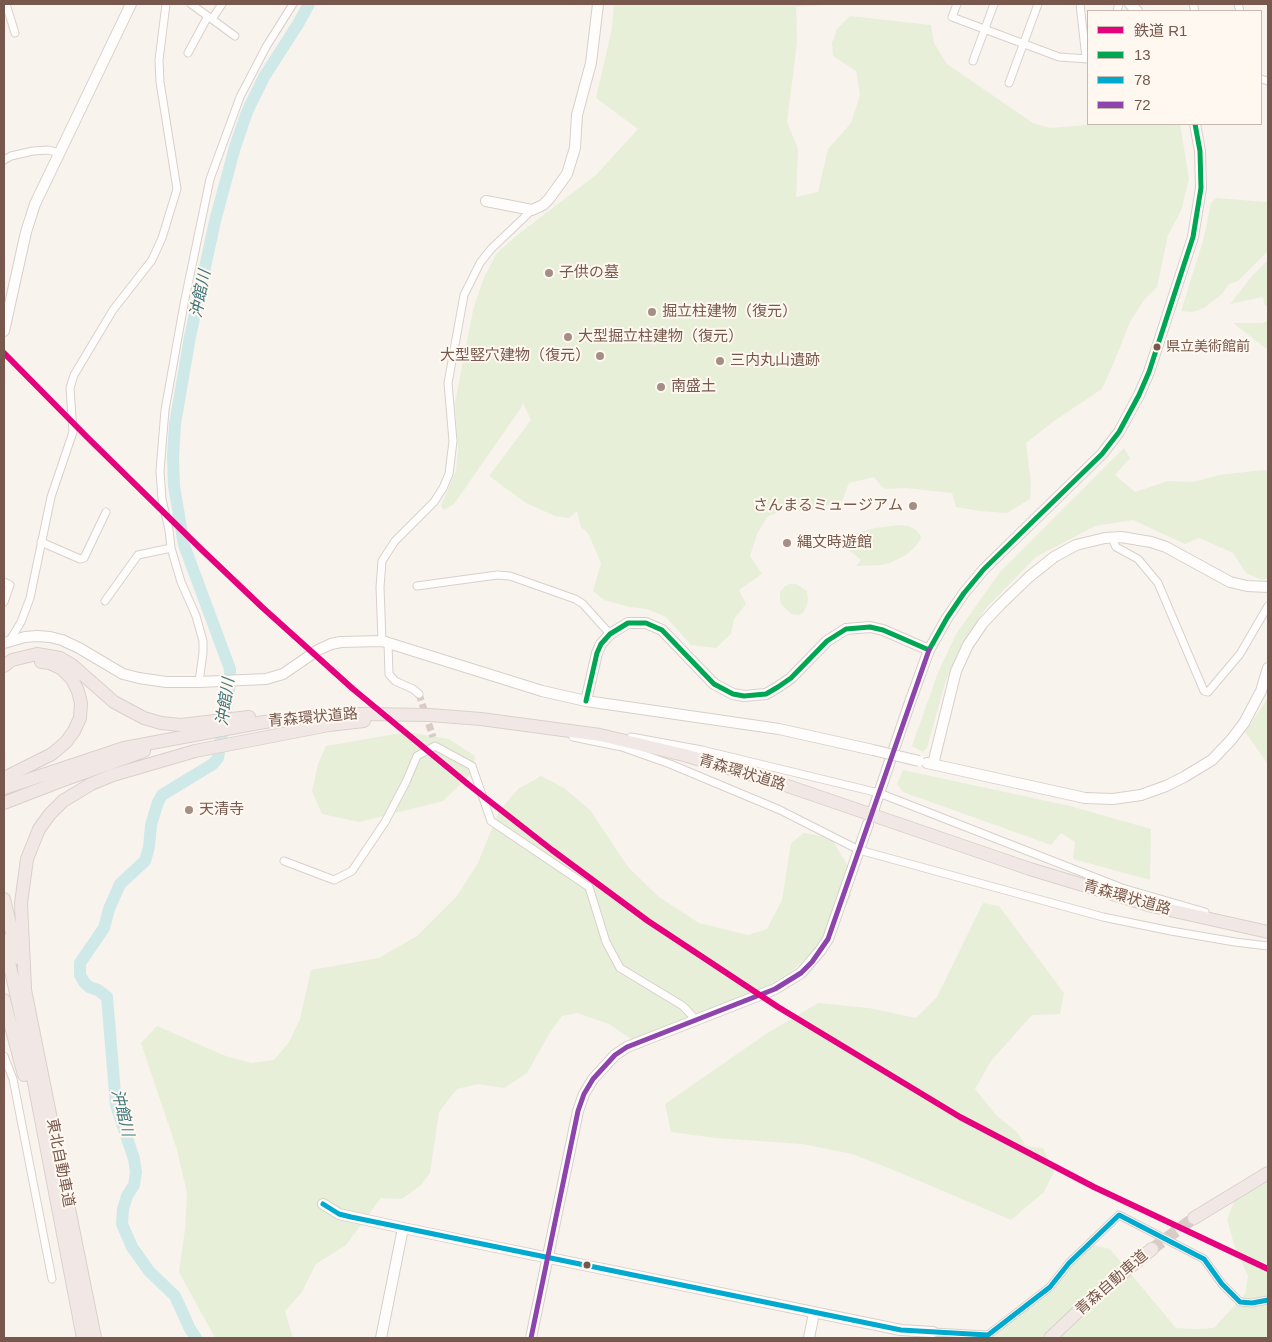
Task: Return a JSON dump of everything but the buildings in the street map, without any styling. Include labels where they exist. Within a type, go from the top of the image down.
[{"type":"highway","points":[[4,666],[12,660],[25,655],[48,655],[60,658],[72,665],[114,702],[144,718],[160,723],[200,728]]},
{"type":"highway","points":[[4,675],[21,664],[35,661],[50,663],[72,679],[81,703],[80,718],[66,742],[44,758],[4,778]]},
{"type":"highway","points":[[20,989],[22,895],[26,859],[38,829],[63,802],[91,784],[154,762],[195,751],[329,725],[424,714]]},
{"type":"highway","name":"青森環状道路","points":[[200,728],[311,716],[424,714],[505,721],[600,735],[730,768],[1030,869],[1143,903],[1268,932]]},
{"type":"highway","points":[[4,788],[124,748],[200,728]]},
{"type":"highway","points":[[4,803],[200,728]]},
{"type":"highway","points":[[4,900],[20,989]]},
{"type":"highway","points":[[4,940],[20,989]]},
{"type":"highway","name":"東北自動車道","points":[[20,989],[49,1164],[83,1338]]},
{"type":"highway","name":"東北自動車道","points":[[20,989],[95,1338]]},
{"type":"highway","points":[[4,1000],[49,1164]]},
{"type":"highway","points":[[1194,1218],[1268,1173]]},
{"type":"highway","name":"青森自動車道","points":[[1050,1338],[1090,1300],[1152,1249]]},
{"type":"street","points":[[6,4],[14,32]]},
{"type":"street","points":[[4,324],[26,232],[35,204],[131,4]]},
{"type":"street","points":[[6,643],[21,622],[30,598],[51,497],[73,432],[70,388],[74,375],[113,310],[152,260],[162,238],[177,189],[160,82],[160,60],[166,4]]},
{"type":"street","points":[[191,4],[235,36]]},
{"type":"street","points":[[188,53],[210,18],[222,4]]},
{"type":"street","points":[[203,682],[203,641],[196,616],[181,582],[162,499],[160,471],[165,410],[180,324],[210,179],[240,97],[266,47],[293,4]]},
{"type":"street","points":[[419,694],[413,689],[395,681],[389,674],[380,587],[382,561],[395,541],[434,502],[449,474],[453,441],[448,383],[464,295],[480,263],[490,249],[532,210],[543,204],[560,186],[567,174],[575,148],[577,115],[588,77],[595,38],[598,4]]},
{"type":"street","points":[[957,4],[952,17],[1059,57],[1087,58],[1080,4]]},
{"type":"street","points":[[972,61],[994,4]]},
{"type":"street","points":[[1009,83],[1038,4]]},
{"type":"street","points":[[874,808],[908,705],[929,650],[946,618],[984,569],[1091,466],[1119,432],[1140,395],[1194,237],[1201,188],[1200,151],[1195,125]]},
{"type":"street","points":[[4,160],[11,156],[33,151],[48,150],[60,153]]},
{"type":"street","points":[[486,201],[532,210]]},
{"type":"street","points":[[42,542],[80,559],[84,558],[106,512]]},
{"type":"street","points":[[933,764],[956,671],[968,645],[983,624],[1029,577],[1054,557],[1076,545],[1121,537],[1150,542],[1166,547],[1230,582],[1247,586],[1268,587]]},
{"type":"street","points":[[1112,538],[1116,546],[1138,559],[1158,583],[1204,691],[1208,692],[1240,654],[1268,606]]},
{"type":"street","points":[[105,600],[138,556],[172,548]]},
{"type":"street","points":[[417,586],[498,575],[510,576],[575,599],[583,604],[610,634]]},
{"type":"street","points":[[4,582],[10,585],[4,602]]},
{"type":"street","points":[[586,701],[597,653],[601,644],[610,634],[628,624],[646,623],[662,630],[714,684],[733,694],[744,696],[766,694],[778,688],[791,678],[827,641],[846,629],[870,627],[883,630],[929,650]]},
{"type":"street","points":[[6,643],[37,636],[50,637],[79,648],[123,674],[166,682],[203,682],[251,680],[283,674],[318,650],[331,644],[341,642],[385,642],[542,691],[586,701],[779,729],[1085,798],[1113,799],[1141,795],[1166,786],[1212,760],[1232,740],[1244,723],[1261,691],[1268,668]]},
{"type":"street","points":[[505,721],[527,729],[622,747],[670,764],[780,810],[859,850],[1103,917],[1180,933],[1268,946]]},
{"type":"street","points":[[600,735],[636,737],[702,750],[879,793],[1122,888],[1228,918],[1268,926]]},
{"type":"street","points":[[433,737],[436,746],[472,766],[491,821],[589,887],[606,942],[620,968],[683,1006],[696,1020]]},
{"type":"street","points":[[284,861],[334,880],[352,871],[385,822],[417,756],[436,746]]},
{"type":"street","points":[[531,1338],[578,1110],[584,1094],[593,1079],[615,1055],[628,1047],[775,989],[801,973],[812,962],[828,938],[868,824]]},
{"type":"street","points":[[4,1056],[13,1079],[52,1279]]},
{"type":"street","points":[[323,1204],[339,1214],[814,1313],[901,1330],[988,1335],[1050,1287],[1069,1262],[1119,1215],[1204,1259],[1222,1284],[1240,1302],[1252,1303],[1268,1300]]},
{"type":"street","points":[[381,1338],[403,1228]]},
{"type":"street","points":[[809,1338],[814,1313]]},
{"type":"green space","points":[[614,4],[841,4],[796,7],[797,43],[787,122],[798,149],[796,197],[818,192],[828,149],[851,123],[860,95],[856,71],[833,56],[832,43],[837,29],[850,16],[931,25],[934,43],[947,64],[1033,123],[1050,128],[1087,125],[1180,125],[1189,179],[1181,211],[1168,235],[1157,287],[1144,300],[1130,322],[1102,389],[1054,421],[1026,443],[1031,483],[1030,499],[1007,513],[980,511],[956,507],[952,493],[906,488],[886,489],[874,477],[849,483],[842,501],[807,512],[785,509],[767,517],[757,534],[750,556],[762,574],[739,590],[746,604],[734,619],[731,634],[716,648],[691,645],[666,617],[647,609],[629,607],[604,600],[593,591],[601,563],[588,533],[581,527],[577,511],[569,518],[555,516],[526,503],[489,476],[531,420],[523,403],[454,504],[444,510],[441,506],[456,470],[458,447],[455,403],[473,310],[483,280],[496,254],[516,236],[596,175],[638,129],[596,98],[612,28]]},
{"type":"green space","points":[[1216,198],[1268,202],[1268,251],[1238,281],[1229,284],[1222,294],[1204,308],[1192,312],[1181,311],[1203,241],[1211,203]]},
{"type":"green space","points":[[1268,260],[1268,305],[1265,306],[1263,297],[1230,304],[1252,276]]},
{"type":"green space","points":[[1268,321],[1268,350],[1233,323],[1262,323]]},
{"type":"green space","points":[[1124,448],[1130,458],[1115,475],[1135,492],[1168,481],[1193,482],[1220,475],[1268,471],[1268,578],[1262,580],[1246,573],[1233,553],[1199,538],[1185,544],[1133,520],[1095,526],[1036,557],[987,607],[964,640],[946,680],[927,748],[923,752],[912,746],[937,675],[956,634],[1000,572]]},
{"type":"green space","points":[[899,525],[915,529],[921,536],[920,540],[906,555],[881,565],[856,566],[861,560],[835,539],[875,528]]},
{"type":"green space","points":[[796,584],[807,591],[807,605],[803,613],[799,615],[791,614],[781,604],[780,592],[785,586]]},
{"type":"green space","points":[[1268,698],[1268,764],[1245,732]]},
{"type":"green space","points":[[407,732],[449,739],[475,756],[473,772],[443,801],[359,822],[322,814],[312,791],[318,764],[326,746]]},
{"type":"green space","points":[[903,770],[1070,806],[1151,829],[1150,880],[1073,859],[1075,842],[1061,833],[1051,845],[903,792],[897,784]]},
{"type":"green space","points":[[541,776],[564,788],[590,810],[628,867],[659,897],[699,923],[748,935],[767,929],[782,900],[791,843],[804,833],[831,838],[848,866],[851,896],[837,922],[823,942],[791,972],[733,1006],[634,1041],[609,1024],[577,1013],[562,1016],[549,1034],[527,1073],[504,1088],[478,1084],[457,1089],[439,1112],[430,1173],[421,1185],[402,1199],[381,1198],[346,1245],[316,1264],[302,1292],[285,1311],[293,1338],[215,1338],[179,1272],[185,1229],[187,1193],[177,1150],[141,1043],[157,1026],[223,1055],[251,1063],[274,1060],[289,1042],[300,1019],[311,970],[379,958],[417,936],[457,896],[478,863],[499,811],[518,789]]},
{"type":"green space","points":[[983,903],[999,906],[1064,993],[1060,1014],[1032,1015],[991,1061],[975,1089],[997,1116],[1017,1132],[1026,1146],[1043,1148],[1054,1172],[1044,1192],[1011,1220],[852,1154],[802,1144],[716,1138],[671,1132],[665,1104],[766,1034],[818,1003],[869,1008],[916,1018],[937,997]]},
{"type":"green space","points":[[1268,1176],[1268,1338],[991,1338],[1050,1286],[1075,1256],[1093,1245],[1110,1249],[1176,1328],[1214,1328],[1245,1294],[1248,1276],[1235,1248],[1227,1219],[1238,1192]]},
{"type":"waterway","name":"沖館川","points":[[196,1338],[175,1296],[149,1271],[132,1247],[122,1224],[123,1209],[127,1196],[134,1185],[136,1172],[134,1159],[116,1105],[107,997],[84,982],[80,975],[80,963],[104,928],[109,909],[120,884],[145,861],[149,847],[151,825],[162,795],[213,764],[218,758],[230,684],[230,669],[184,545],[174,486],[175,424],[190,337],[215,221],[235,147],[247,112],[264,77],[309,4]]},
{"type":"tunnel","points":[[419,694],[433,737]]},
{"type":"tunnel","points":[[1152,1249],[1194,1218]]},
{"type":"rail line","name":"R1","points":[[4,353],[200,548],[353,689],[469,785],[552,850],[648,921],[778,1007],[960,1117],[1094,1187],[1268,1269]]},
{"type":"transit line","name":"13","points":[[586,701],[597,653],[601,644],[610,634],[628,623],[646,623],[662,630],[714,684],[733,694],[744,696],[766,694],[778,687],[791,678],[827,641],[846,629],[870,627],[883,630],[929,650],[964,593],[984,569],[1102,454],[1119,432],[1139,395],[1149,372],[1193,237],[1201,188],[1200,151],[1195,125]]},
{"type":"transit line","name":"72","points":[[531,1338],[578,1111],[584,1094],[593,1079],[615,1055],[627,1047],[775,989],[801,973],[812,962],[828,939],[929,650]]},
{"type":"transit line","name":"78","points":[[323,1204],[339,1214],[351,1217],[901,1330],[988,1335],[1050,1287],[1069,1263],[1119,1215],[1204,1259],[1222,1284],[1240,1302],[1252,1303],[1268,1300]]},
{"type":"place","name":"子供の墓","points":[[549,273]]},
{"type":"place","name":"掘立柱建物（復元）","points":[[652,312]]},
{"type":"place","name":"大型掘立柱建物（復元）","points":[[568,337]]},
{"type":"place","name":"県立美術館前","points":[[1157,347]]},
{"type":"place","name":"大型竪穴建物（復元）","points":[[600,356]]},
{"type":"place","name":"三内丸山遺跡","points":[[720,361]]},
{"type":"place","name":"南盛土","points":[[661,387]]},
{"type":"place","name":"さんまるミュージアム","points":[[913,506]]},
{"type":"place","name":"縄文時遊館","points":[[787,543]]},
{"type":"place","name":"天清寺","points":[[189,810]]}]
